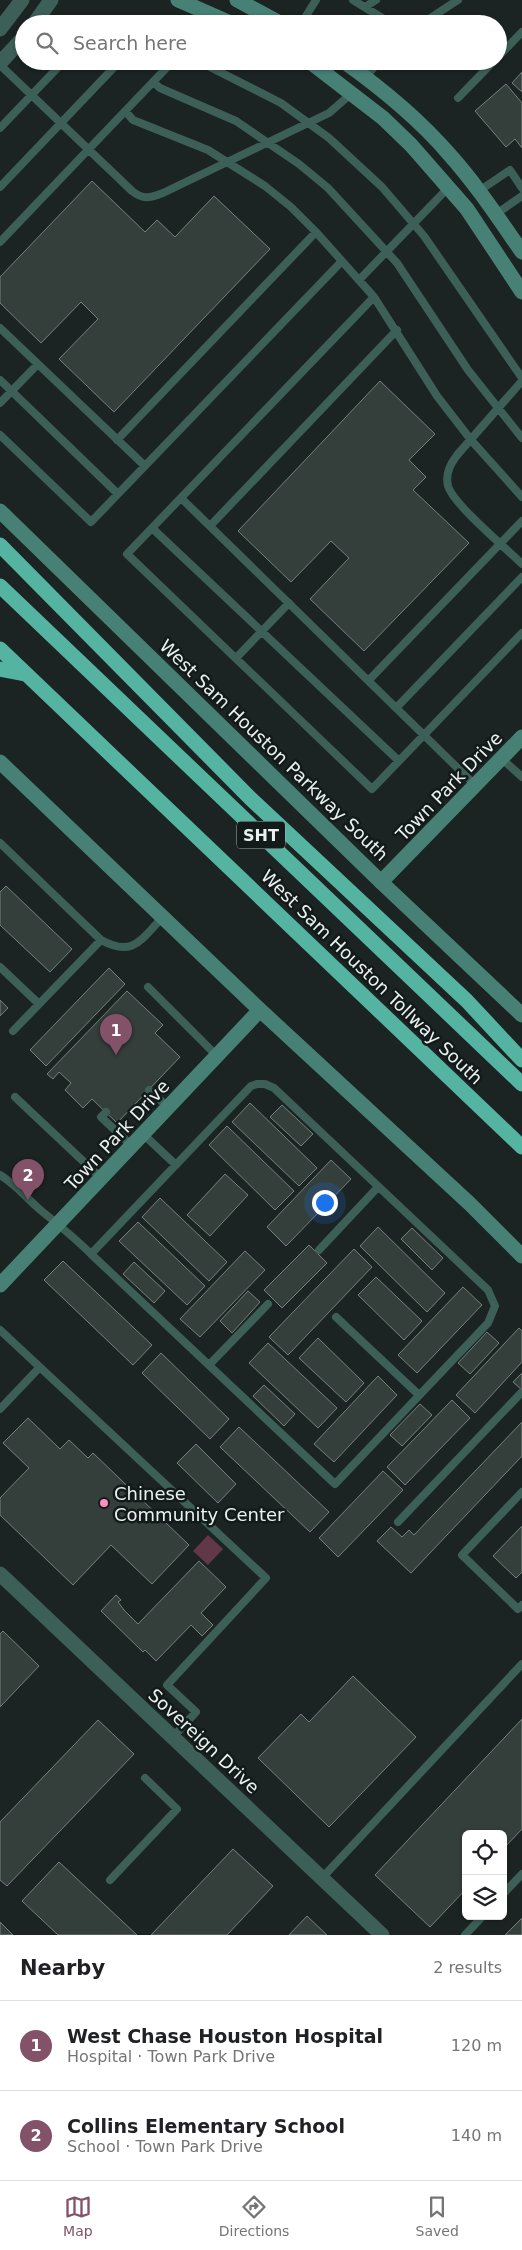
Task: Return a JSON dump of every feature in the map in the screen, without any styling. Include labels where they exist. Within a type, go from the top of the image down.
[{"type":"highway","points":[[0,545],[250,798],[467,1001],[522,1060]]},
{"type":"highway","name":"West Sam Houston Tollway South","points":[[0,586],[522,1084]]},
{"type":"highway","name":"West Sam Houston Tollway South","points":[[0,649],[522,1147]]},
{"type":"highway","points":[[0,669],[27,675]]},
{"type":"main road","points":[[178,0],[212,15]]},
{"type":"main road","points":[[237,0],[265,15]]},
{"type":"main road","points":[[321,70],[352,93],[411,145],[467,209],[522,292]]},
{"type":"main road","points":[[356,70],[426,130],[449,153],[480,191],[522,252]]},
{"type":"main road","points":[[352,93],[366,77]]},
{"type":"main road","points":[[411,145],[426,130]]},
{"type":"main road","name":"West Sam Houston Parkway South","points":[[0,511],[382,882],[522,1015]]},
{"type":"main road","name":"Town Park Drive","points":[[382,882],[522,737]]},
{"type":"main road","points":[[0,762],[260,1010],[463,1198],[522,1256]]},
{"type":"main road","name":"Town Park Drive","points":[[0,1286],[260,1010]]},
{"type":"street","points":[[0,29],[22,0]]},
{"type":"street","points":[[40,15],[51,0]]},
{"type":"street","points":[[0,64],[15,47]]},
{"type":"street","name":"Sovereign Drive","points":[[0,1574],[382,1935]]},
{"type":"lane","points":[[307,15],[316,0]]},
{"type":"lane","points":[[353,0],[378,15]]},
{"type":"lane","points":[[365,7],[376,0]]},
{"type":"lane","points":[[434,15],[458,0]]},
{"type":"lane","points":[[507,48],[522,32]]},
{"type":"lane","points":[[0,64],[139,196],[148,198],[163,194],[329,113],[352,93]]},
{"type":"lane","points":[[0,128],[55,70]]},
{"type":"lane","points":[[0,187],[111,70]]},
{"type":"lane","points":[[0,242],[164,70]]},
{"type":"lane","points":[[216,70],[274,99],[309,123],[329,138],[382,187],[414,223],[522,380],[450,465],[448,484],[456,499],[522,564]]},
{"type":"lane","points":[[366,77],[372,70]]},
{"type":"lane","points":[[458,98],[485,70]]},
{"type":"lane","points":[[153,82],[160,88],[236,121],[268,142],[328,188],[406,277],[468,370],[522,438]]},
{"type":"lane","points":[[125,111],[133,120],[190,141],[228,162],[265,186],[316,232],[374,297],[397,330],[437,396],[471,440],[522,497]]},
{"type":"lane","points":[[480,191],[510,170],[522,188]]},
{"type":"lane","points":[[359,280],[448,188]]},
{"type":"lane","points":[[496,214],[522,196]]},
{"type":"lane","points":[[117,440],[316,232]]},
{"type":"lane","points":[[0,435],[91,522],[342,261]]},
{"type":"lane","points":[[374,297],[126,554],[372,789],[522,633]]},
{"type":"lane","points":[[0,328],[145,466]]},
{"type":"lane","points":[[210,526],[397,330]]},
{"type":"lane","points":[[0,403],[38,364]]},
{"type":"lane","points":[[0,380],[118,494]]},
{"type":"lane","points":[[181,498],[475,785]]},
{"type":"lane","points":[[369,680],[522,521]]},
{"type":"lane","points":[[152,528],[399,761]]},
{"type":"lane","points":[[397,707],[522,577]]},
{"type":"lane","points":[[236,658],[289,602]]},
{"type":"lane","points":[[501,758],[522,777]]},
{"type":"lane","points":[[0,843],[101,940],[114,947],[125,949],[132,947],[163,917]]},
{"type":"lane","points":[[12,1031],[101,940]]},
{"type":"lane","points":[[0,966],[39,1004]]},
{"type":"lane","points":[[148,987],[217,1056]]},
{"type":"lane","points":[[0,1175],[11,1182],[44,1213],[59,1223],[91,1254],[335,1484],[488,1323],[493,1315],[495,1306],[488,1290],[274,1088],[265,1084],[251,1086],[91,1254]]},
{"type":"lane","points":[[149,1090],[168,1107]]},
{"type":"lane","points":[[15,1097],[101,1178]]},
{"type":"lane","points":[[106,1112],[101,1117],[132,1146]]},
{"type":"lane","points":[[143,1134],[176,1165]]},
{"type":"lane","points":[[319,1250],[378,1187]]},
{"type":"lane","points":[[209,1365],[268,1304]]},
{"type":"lane","points":[[336,1317],[419,1395]]},
{"type":"lane","points":[[0,1330],[266,1578],[167,1685],[196,1712],[173,1737]]},
{"type":"lane","points":[[0,1409],[40,1368]]},
{"type":"lane","points":[[398,1522],[522,1393]]},
{"type":"lane","points":[[522,1492],[462,1555],[518,1609],[522,1605]]},
{"type":"lane","points":[[322,1878],[522,1664]]},
{"type":"lane","points":[[110,1880],[177,1809],[145,1778]]},
{"type":"lane","points":[[507,1890],[522,1874]]},
{"type":"lane","points":[[465,1935],[479,1920]]},
{"type":"shaded area","points":[[208,1535],[223,1549],[208,1565],[193,1551]]},
{"type":"building","points":[[522,72],[522,92],[512,83]]},
{"type":"building","points":[[506,84],[522,103],[522,148],[515,139],[506,147],[475,111]]},
{"type":"building","points":[[92,181],[145,232],[157,220],[175,237],[214,196],[270,249],[114,412],[59,359],[98,319],[81,302],[41,343],[0,303],[0,277]]},
{"type":"building","points":[[380,381],[435,434],[409,460],[426,477],[413,490],[469,543],[364,651],[310,599],[349,558],[331,541],[291,582],[238,531]]},
{"type":"building","points":[[6,886],[72,949],[50,972],[0,925],[0,892]]},
{"type":"building","points":[[109,968],[125,984],[46,1066],[30,1050]]},
{"type":"building","points":[[127,991],[163,1025],[155,1033],[180,1057],[117,1123],[92,1099],[83,1108],[65,1090],[71,1083],[59,1072],[53,1079],[47,1074]]},
{"type":"building","points":[[0,1000],[8,1008],[0,1016]]},
{"type":"building","points":[[250,1103],[317,1168],[299,1186],[232,1122]]},
{"type":"building","points":[[282,1105],[313,1134],[301,1146],[270,1117]]},
{"type":"building","points":[[227,1126],[294,1191],[275,1210],[209,1145]]},
{"type":"building","points":[[331,1160],[351,1179],[286,1246],[267,1227]]},
{"type":"building","points":[[225,1174],[248,1195],[210,1236],[187,1215]]},
{"type":"building","points":[[160,1198],[227,1262],[209,1281],[142,1217]]},
{"type":"building","points":[[138,1222],[205,1286],[187,1305],[119,1241]]},
{"type":"building","points":[[378,1227],[445,1293],[427,1312],[360,1246]]},
{"type":"building","points":[[412,1228],[443,1258],[432,1270],[401,1239]]},
{"type":"building","points":[[309,1245],[327,1263],[282,1308],[264,1290]]},
{"type":"building","points":[[354,1249],[372,1267],[288,1355],[269,1337]]},
{"type":"building","points":[[245,1251],[265,1270],[200,1337],[180,1319]]},
{"type":"building","points":[[63,1261],[152,1345],[133,1365],[44,1280]]},
{"type":"building","points":[[134,1262],[165,1291],[154,1303],[123,1274]]},
{"type":"building","points":[[376,1277],[422,1321],[404,1340],[358,1295]]},
{"type":"building","points":[[463,1287],[482,1305],[417,1373],[398,1355]]},
{"type":"building","points":[[248,1291],[260,1302],[232,1333],[220,1321]]},
{"type":"building","points":[[519,1328],[522,1331],[522,1362],[475,1413],[456,1395]]},
{"type":"building","points":[[487,1332],[499,1343],[470,1374],[458,1363]]},
{"type":"building","points":[[318,1338],[364,1383],[346,1402],[299,1358]]},
{"type":"building","points":[[268,1343],[337,1408],[318,1428],[249,1363]]},
{"type":"building","points":[[161,1353],[229,1419],[210,1439],[142,1373]]},
{"type":"building","points":[[522,1373],[522,1390],[513,1382]]},
{"type":"building","points":[[378,1376],[397,1395],[334,1462],[314,1444]]},
{"type":"building","points":[[264,1385],[295,1414],[284,1426],[253,1396]]},
{"type":"building","points":[[452,1400],[470,1418],[405,1485],[387,1467]]},
{"type":"building","points":[[420,1404],[432,1415],[402,1446],[390,1435]]},
{"type":"building","points":[[28,1418],[60,1449],[69,1440],[88,1458],[93,1453],[189,1545],[152,1584],[111,1545],[73,1585],[0,1515],[0,1498],[29,1468],[3,1443]]},
{"type":"building","points":[[522,1422],[522,1456],[411,1573],[377,1541],[391,1527],[402,1537],[409,1530],[414,1535]]},
{"type":"building","points":[[239,1427],[329,1512],[310,1532],[220,1447]]},
{"type":"building","points":[[196,1444],[236,1484],[218,1503],[177,1463]]},
{"type":"building","points":[[383,1471],[403,1490],[338,1557],[319,1538]]},
{"type":"building","points":[[522,1526],[522,1572],[516,1578],[493,1556]]},
{"type":"building","points":[[199,1561],[226,1587],[201,1613],[213,1625],[202,1636],[191,1625],[156,1661],[145,1650],[143,1652],[101,1611],[116,1595],[121,1600],[118,1602],[124,1610],[138,1624]]},
{"type":"building","points":[[3,1631],[39,1666],[0,1707],[0,1634]]},
{"type":"building","points":[[353,1676],[416,1737],[329,1827],[258,1758],[301,1714],[309,1722]]},
{"type":"building","points":[[522,1719],[522,1829],[507,1845],[507,1830],[462,1830],[462,1893],[430,1927],[375,1875]]},
{"type":"building","points":[[98,1720],[134,1754],[7,1886],[0,1880],[0,1822]]},
{"type":"building","points":[[233,1849],[273,1886],[227,1935],[151,1935]]},
{"type":"building","points":[[59,1862],[137,1935],[58,1935],[22,1901]]},
{"type":"building","points":[[307,1916],[327,1935],[289,1935]]},
{"type":"building","points":[[522,1918],[522,1935],[505,1935]]},
{"type":"building","points":[[0,1922],[13,1935],[0,1935]]},
{"type":"place","name":"West Chase Houston Hospital","points":[[116,1055]]},
{"type":"place","name":"Collins Elementary School","points":[[28,1200]]},
{"type":"place","name":"Chinese Community Center","points":[[104,1503]]}]
